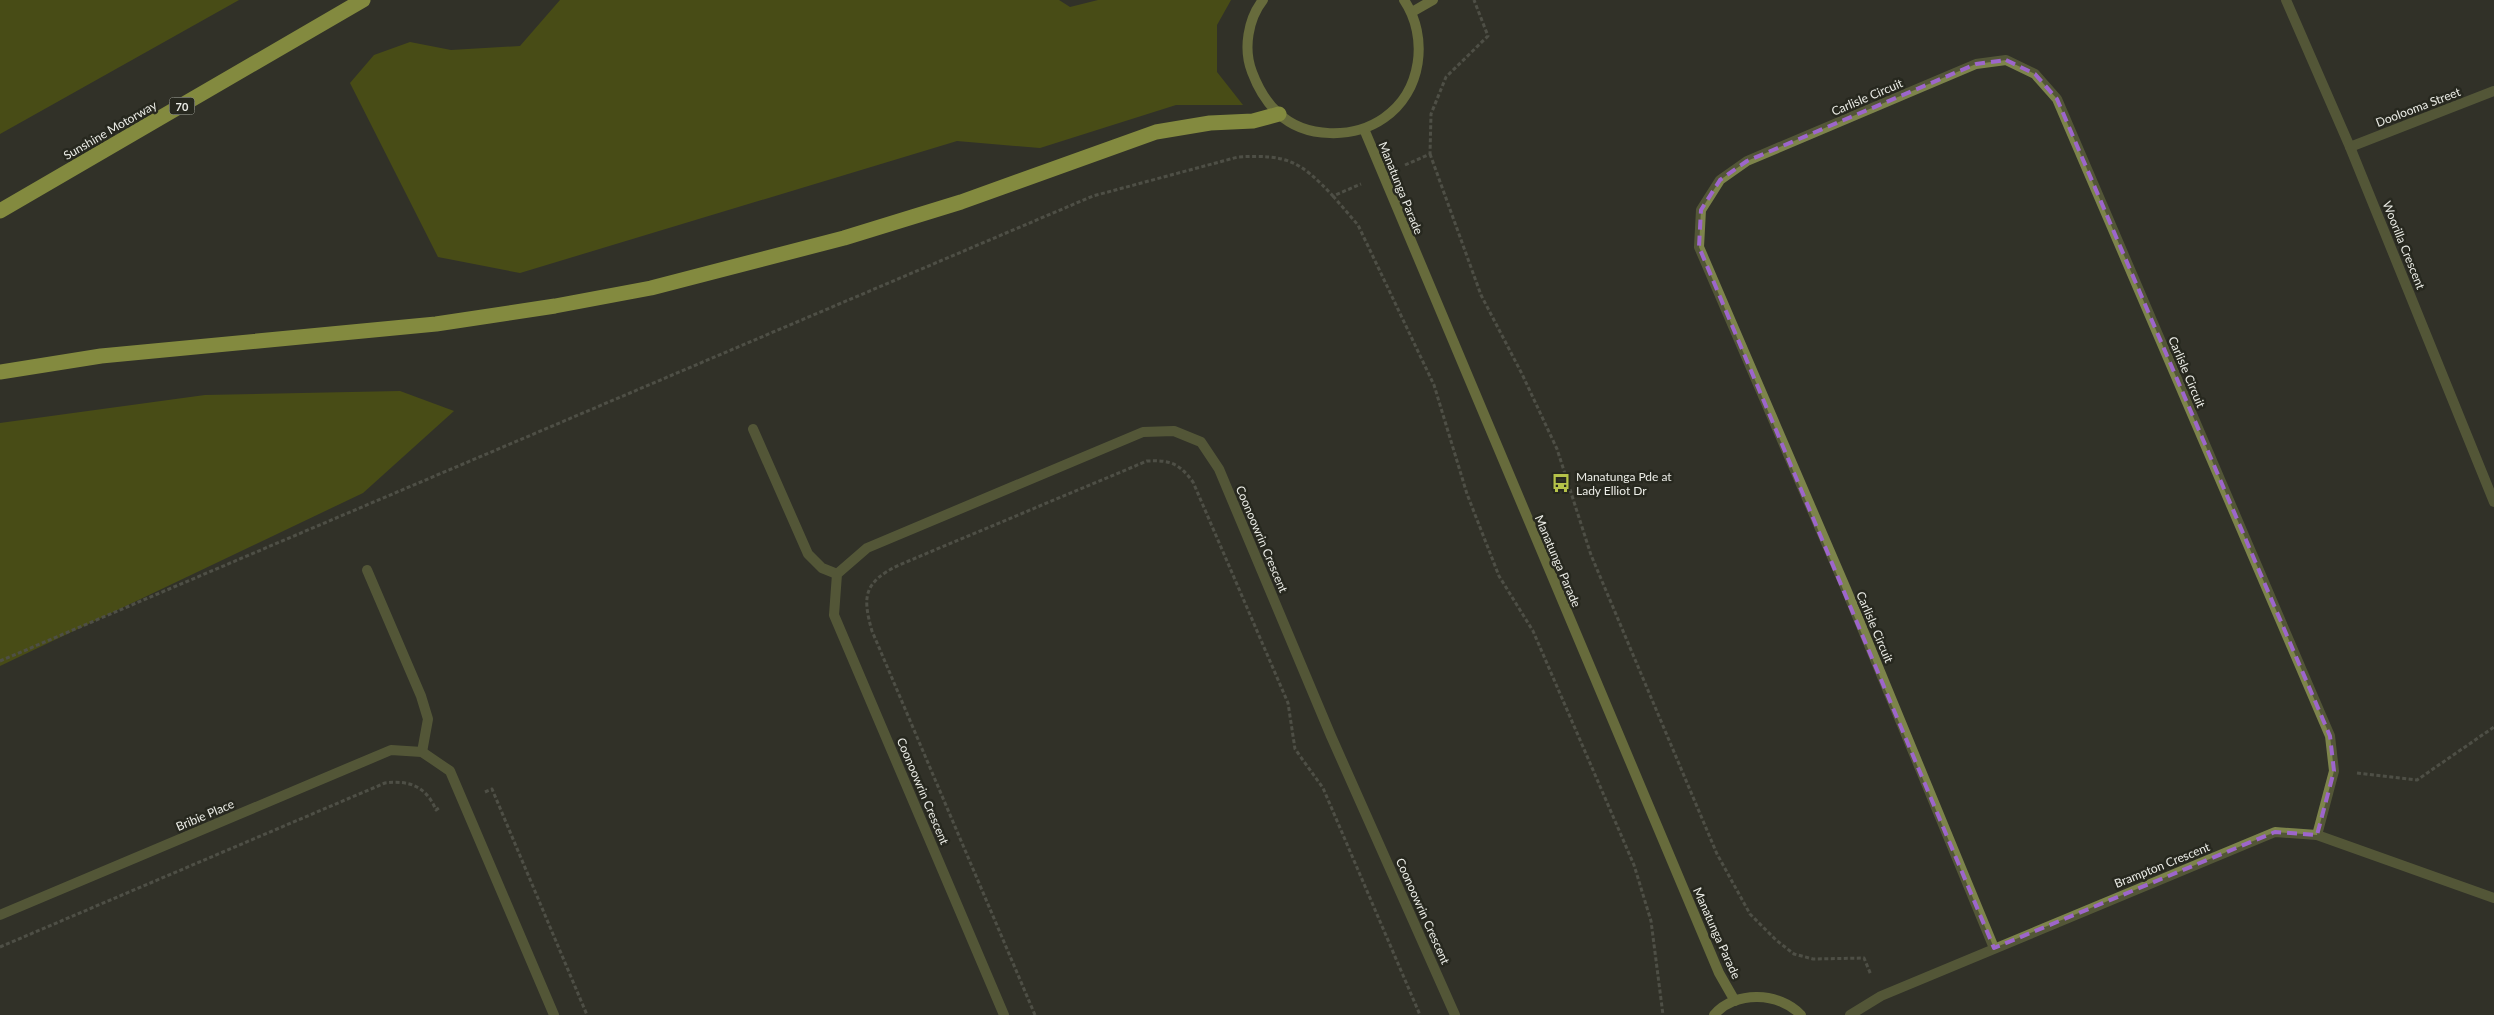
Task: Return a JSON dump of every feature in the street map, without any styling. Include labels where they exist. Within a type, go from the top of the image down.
[{"type":"highway","name":"Sunshine Motorway","points":[[0,211],[364,0]]},
{"type":"highway","points":[[0,372],[101,356],[436,324],[555,306],[652,288],[797,251],[916,216],[1156,132],[1210,124],[1253,121],[1279,114]]},
{"type":"street","points":[[1263,0],[1257,7],[1248,36],[1249,64],[1259,92],[1279,114],[1304,129],[1334,134],[1364,129],[1385,118],[1405,96],[1417,69],[1420,41],[1412,12],[1404,0]]},
{"type":"street","points":[[1412,12],[1433,0]]},
{"type":"street","name":"Woorilla Crescent","points":[[2286,0],[2350,147],[2494,502]]},
{"type":"street","name":"Carlisle Circuit","points":[[1994,948],[1846,589],[1699,247],[1701,210],[1720,180],[1747,161],[1976,64],[2006,60],[2035,74],[2057,99],[2330,736],[2334,771],[2317,834]]},
{"type":"street","name":"Doolooma Street","points":[[2350,147],[2494,91]]},
{"type":"street","name":"Manatunga Parade","points":[[1364,129],[1719,973],[1735,1001]]},
{"type":"street","points":[[753,429],[808,554],[822,568],[837,574]]},
{"type":"street","name":"Coonoowrin Crescent","points":[[1004,1015],[834,615],[837,574],[867,548],[1143,432],[1174,431],[1201,442],[1219,469],[1331,736],[1454,1015]]},
{"type":"street","points":[[367,570],[421,696],[428,719],[422,752],[450,771],[554,1015]]},
{"type":"street","name":"Bribie Place","points":[[0,915],[391,750],[422,752]]},
{"type":"street","name":"Brampton Crescent","points":[[1850,1015],[1881,996],[2275,832],[2317,834],[2494,898]]},
{"type":"street","points":[[1714,1015],[1735,1001],[1756,997],[1777,1000],[1796,1010],[1801,1015]]},
{"type":"path","points":[[1474,0],[1488,36],[1446,77],[1431,114],[1430,154],[1481,296],[1522,374],[1557,449],[1591,555],[1717,854],[1750,914],[1776,940],[1794,954],[1813,959],[1864,958],[1881,996]]},
{"type":"path","points":[[1418,160],[1430,154]]},
{"type":"path","points":[[0,661],[1093,196],[1238,157],[1278,156],[1291,161],[1316,179],[1358,225],[1434,385],[1468,494],[1499,576],[1533,631],[1634,865],[1651,921],[1663,1015]]},
{"type":"path","points":[[1333,196],[1345,191]]},
{"type":"path","points":[[1035,1015],[872,631],[865,606],[869,589],[883,573],[1147,460],[1166,460],[1183,468],[1193,482],[1288,703],[1295,749],[1323,788],[1420,1015]]},
{"type":"path","points":[[2334,771],[2417,780],[2494,727]]},
{"type":"path","points":[[0,946],[385,783],[402,781],[419,787],[432,800],[436,810],[442,808]]},
{"type":"path","points":[[480,793],[492,789],[587,1015]]},
{"type":"highlighted area","points":[[2006,60],[2035,74],[2057,99],[2330,736],[2334,771],[2317,835],[2275,832],[1994,948],[1699,247],[1701,210],[1720,180],[1747,161],[1976,64]]},
{"type":"green space","points":[[0,0],[239,0],[0,134]]},
{"type":"green space","points":[[560,0],[1059,0],[1070,7],[1098,0],[1231,0],[1217,25],[1217,72],[1243,105],[1176,105],[1040,148],[957,141],[520,273],[438,257],[350,83],[374,55],[410,42],[451,50],[520,46]]},
{"type":"green space","points":[[400,391],[454,411],[363,493],[0,666],[0,423],[205,395]]},
{"type":"place","name":"Manatunga Pde at Lady Elliot Dr","points":[[1561,483]]}]
